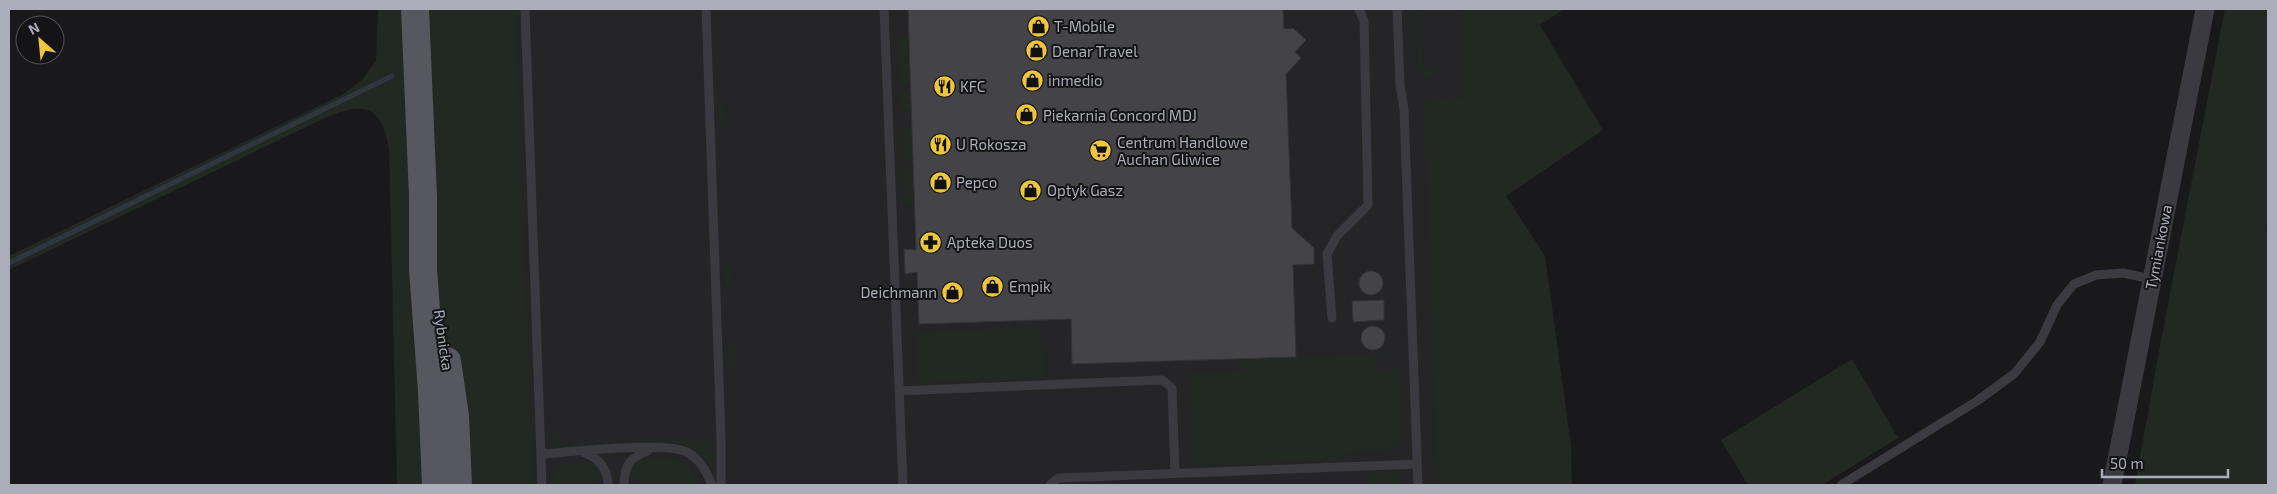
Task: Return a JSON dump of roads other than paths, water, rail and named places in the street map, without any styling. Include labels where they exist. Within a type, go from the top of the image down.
[{"type":"main road","name":"Rybnicka","points":[[415,9],[423,196],[423,269],[432,391],[436,485]]},
{"type":"main road","name":"Rybnicka","points":[[423,196],[455,416],[458,485]]},
{"type":"street","name":"Tymiankowa","points":[[2112,485],[2205,9]]},
{"type":"lane","points":[[525,9],[542,485]]},
{"type":"lane","points":[[706,9],[722,438],[721,485]]},
{"type":"lane","points":[[884,9],[903,485]]},
{"type":"lane","points":[[1332,318],[1327,254],[1337,236],[1368,206],[1364,21],[1359,9]]},
{"type":"lane","points":[[1397,9],[1400,86],[1404,110],[1418,485]]},
{"type":"lane","points":[[1842,485],[1977,401],[2014,374],[2040,342],[2057,306],[2074,284],[2096,275],[2123,273],[2152,279]]},
{"type":"lane","points":[[899,391],[1162,380],[1172,388],[1175,473]]},
{"type":"lane","points":[[424,439],[432,391]]},
{"type":"lane","points":[[624,485],[625,474],[630,461],[654,448]]},
{"type":"lane","points":[[541,454],[676,448],[689,454],[701,464],[710,483]]},
{"type":"lane","points":[[580,451],[599,460],[610,484]]},
{"type":"lane","points":[[1050,485],[1058,478],[1417,464]]},
{"type":"waterway","points":[[9,263],[392,76]]},
{"type":"place","name":"T-Mobile","points":[[1038,26]]},
{"type":"place","name":"Denar Travel","points":[[1036,51]]},
{"type":"place","name":"inmedio","points":[[1032,80]]},
{"type":"place","name":"KFC","points":[[944,86]]},
{"type":"place","name":"Piekarnia Concord MDJ","points":[[1027,115]]},
{"type":"place","name":"U Rokosza","points":[[940,144]]},
{"type":"place","name":"Centrum Handlowe Auchan Gliwice","points":[[1101,151]]},
{"type":"place","name":"Pepco","points":[[940,182]]},
{"type":"place","name":"Optyk Gasz","points":[[1031,190]]},
{"type":"place","name":"Apteka Duos","points":[[931,242]]},
{"type":"place","name":"Empik","points":[[993,286]]},
{"type":"place","name":"Deichmann","points":[[953,292]]}]
